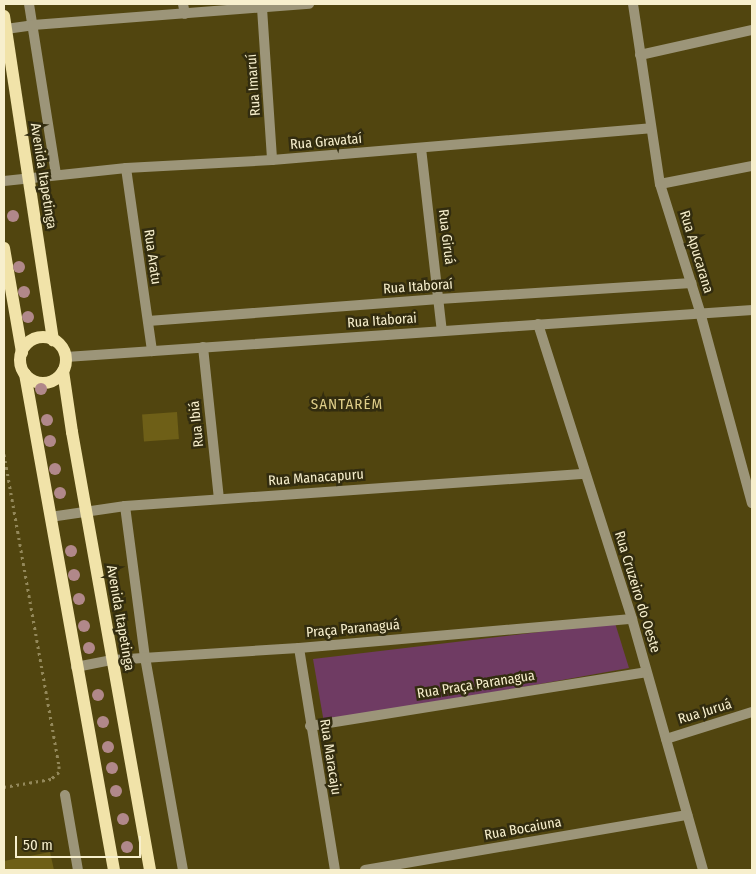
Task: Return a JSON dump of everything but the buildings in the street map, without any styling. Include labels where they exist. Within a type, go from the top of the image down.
[{"type":"main road","name":"Avenida Itapetinga","points":[[5,23],[53,340]]},
{"type":"main road","points":[[4,248],[22,352],[21,367],[25,374],[76,667],[114,870]]},
{"type":"main road","points":[[22,352],[25,346],[38,338],[53,340],[64,350],[66,357],[63,372],[52,381],[45,383],[37,382],[25,374]]},
{"type":"main road","name":"Avenida Itapetinga","points":[[63,372],[85,510],[150,870]]},
{"type":"street","name":"Avenida Itapetinga","points":[[29,4],[56,174]]},
{"type":"street","points":[[5,23],[33,25],[184,9],[262,8],[309,4]]},
{"type":"street","name":"Rua Apucarana","points":[[633,4],[660,184],[700,312],[752,504]]},
{"type":"street","name":"Rua Imaruí","points":[[262,8],[272,160]]},
{"type":"street","points":[[640,55],[752,30]]},
{"type":"street","name":"Rua Gravataí","points":[[4,181],[126,168],[272,160],[651,128]]},
{"type":"street","name":"Rua Giruá","points":[[421,148],[442,331]]},
{"type":"street","points":[[660,184],[752,166]]},
{"type":"street","name":"Rua Aratu","points":[[126,168],[152,351]]},
{"type":"street","name":"Rua Itaboraí","points":[[148,321],[439,299],[691,283]]},
{"type":"street","name":"Rua Itaborai","points":[[66,357],[700,312],[752,310]]},
{"type":"street","name":"Rua Cruzeiro do Oeste","points":[[538,324],[632,619],[704,870]]},
{"type":"street","name":"Rua Ibiá","points":[[203,347],[219,498]]},
{"type":"street","name":"Rua Manacapuru","points":[[50,516],[85,510],[219,498],[585,474]]},
{"type":"street","name":"Avenida Itapetinga","points":[[125,506],[146,657],[183,870]]},
{"type":"street","name":"Praça Paranaguá","points":[[76,667],[112,660],[146,657],[299,648],[632,619]]},
{"type":"street","name":"Rua Maracaju","points":[[299,648],[310,726],[335,870]]},
{"type":"street","name":"Rua Praça Paranagua","points":[[310,726],[646,672]]},
{"type":"street","name":"Rua Juruá","points":[[666,739],[752,712]]},
{"type":"street","points":[[66,795],[78,870]]},
{"type":"street","name":"Rua Bocaiuna","points":[[364,870],[687,815]]},
{"type":"path","points":[[4,454],[59,772],[51,779],[4,787]]},
{"type":"shaded area","points":[[615,623],[629,668],[324,723],[313,659]]},
{"type":"district","name":"SANTARÉM","points":[[347,405]]}]
